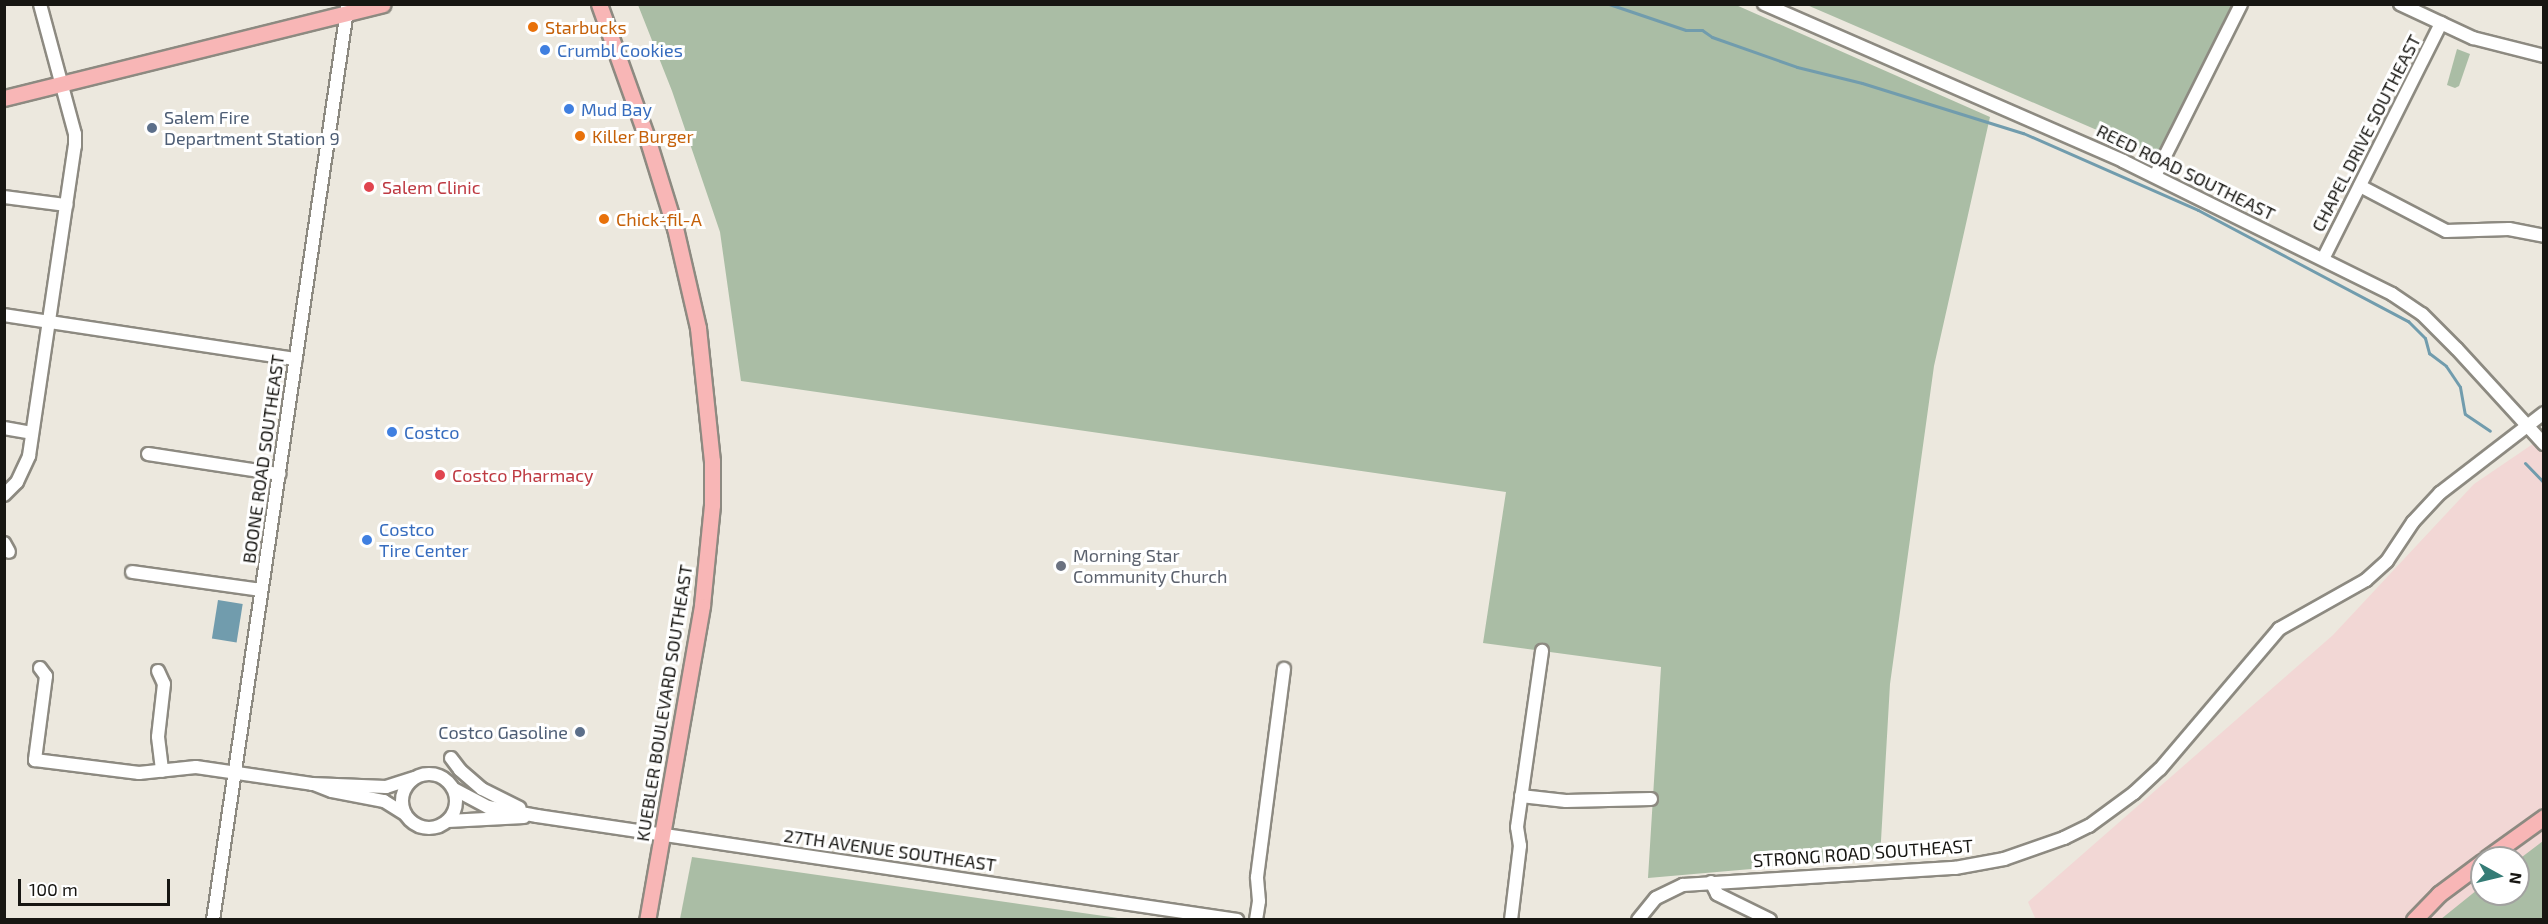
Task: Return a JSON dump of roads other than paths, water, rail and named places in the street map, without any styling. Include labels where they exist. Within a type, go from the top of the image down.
[{"type":"main road","points":[[4,98],[347,9],[383,4]]},
{"type":"main road","name":"KUEBLER BOULEVARD SOUTHEAST","points":[[599,4],[648,141],[675,228],[698,328],[712,460],[712,505],[702,606],[647,920]]},
{"type":"main road","points":[[2504,846],[2544,817]]},
{"type":"main road","points":[[2414,920],[2439,894],[2470,871]]},
{"type":"street","points":[[4,495],[24,470],[32,433],[75,134],[40,4]]},
{"type":"street","name":"REED ROAD SOUTHEAST","points":[[1764,4],[2156,176],[2392,294],[2422,314],[2544,444]]},
{"type":"street","points":[[2156,176],[2241,4]]},
{"type":"street","points":[[2400,4],[2473,38],[2544,56]]},
{"type":"street","name":"BOONE ROAD SOUTHEAST","points":[[213,920],[347,9]]},
{"type":"street","name":"CHAPEL DRIVE SOUTHEAST","points":[[2323,259],[2441,23]]},
{"type":"street","points":[[2360,186],[2446,231],[2509,229],[2544,236]]},
{"type":"street","points":[[4,197],[66,206]]},
{"type":"street","points":[[4,315],[296,358]]},
{"type":"street","name":"STRONG ROAD SOUTHEAST","points":[[1638,920],[1648,905],[1664,893],[1683,885],[1971,865],[2038,848],[2089,826],[2134,793],[2160,769],[2279,629],[2366,580],[2387,561],[2428,504],[2544,413]]},
{"type":"street","points":[[4,428],[32,433]]},
{"type":"street","points":[[148,454],[279,474]]},
{"type":"street","points":[[132,572],[261,590]]},
{"type":"street","points":[[1511,920],[1520,846],[1517,827],[1542,651]]},
{"type":"street","points":[[40,669],[46,676],[35,760],[139,773],[186,766],[312,784],[386,787],[429,773],[445,779],[454,789],[456,806],[448,821],[433,828],[425,828],[410,821],[405,814],[384,801],[332,791],[312,784]]},
{"type":"street","points":[[1256,920],[1259,901],[1257,878],[1284,669]]},
{"type":"street","points":[[158,671],[165,684],[158,737],[162,771]]},
{"type":"street","points":[[451,758],[460,770],[482,789],[537,816]]},
{"type":"street","points":[[405,814],[402,797],[408,783],[413,778]]},
{"type":"street","name":"27TH AVENUE SOUTHEAST","points":[[454,789],[488,807],[537,816],[1237,920]]},
{"type":"street","points":[[1521,796],[1566,801],[1651,799]]},
{"type":"street","name":"27TH AVENUE SOUTHEAST","points":[[448,821],[537,816]]},
{"type":"street","points":[[1711,882],[1717,894],[1770,920]]},
{"type":"water","points":[[218,600],[243,604],[237,642],[212,639]]},
{"type":"waterway","points":[[1609,4],[1686,30],[1702,30],[1712,37],[1797,67],[1862,83],[2023,133],[2198,210],[2408,321],[2425,338],[2429,353],[2446,366],[2460,387],[2465,414],[2490,431]]},
{"type":"waterway","points":[[2525,463],[2544,483]]},
{"type":"place","name":"Starbucks","points":[[533,27]]},
{"type":"place","name":"Crumbl Cookies","points":[[545,50]]},
{"type":"place","name":"Mud Bay","points":[[569,109]]},
{"type":"place","name":"Salem Fire Department Station 9","points":[[152,128]]},
{"type":"place","name":"Killer Burger","points":[[580,136]]},
{"type":"place","name":"Salem Clinic","points":[[369,187]]},
{"type":"place","name":"Chick-fil-A","points":[[604,219]]},
{"type":"place","name":"Costco","points":[[392,432]]},
{"type":"place","name":"Costco Pharmacy","points":[[440,475]]},
{"type":"place","name":"Costco Tire Center","points":[[367,540]]},
{"type":"place","name":"Morning Star Community Church","points":[[1061,566]]},
{"type":"place","name":"Costco Gasoline","points":[[580,732]]}]
